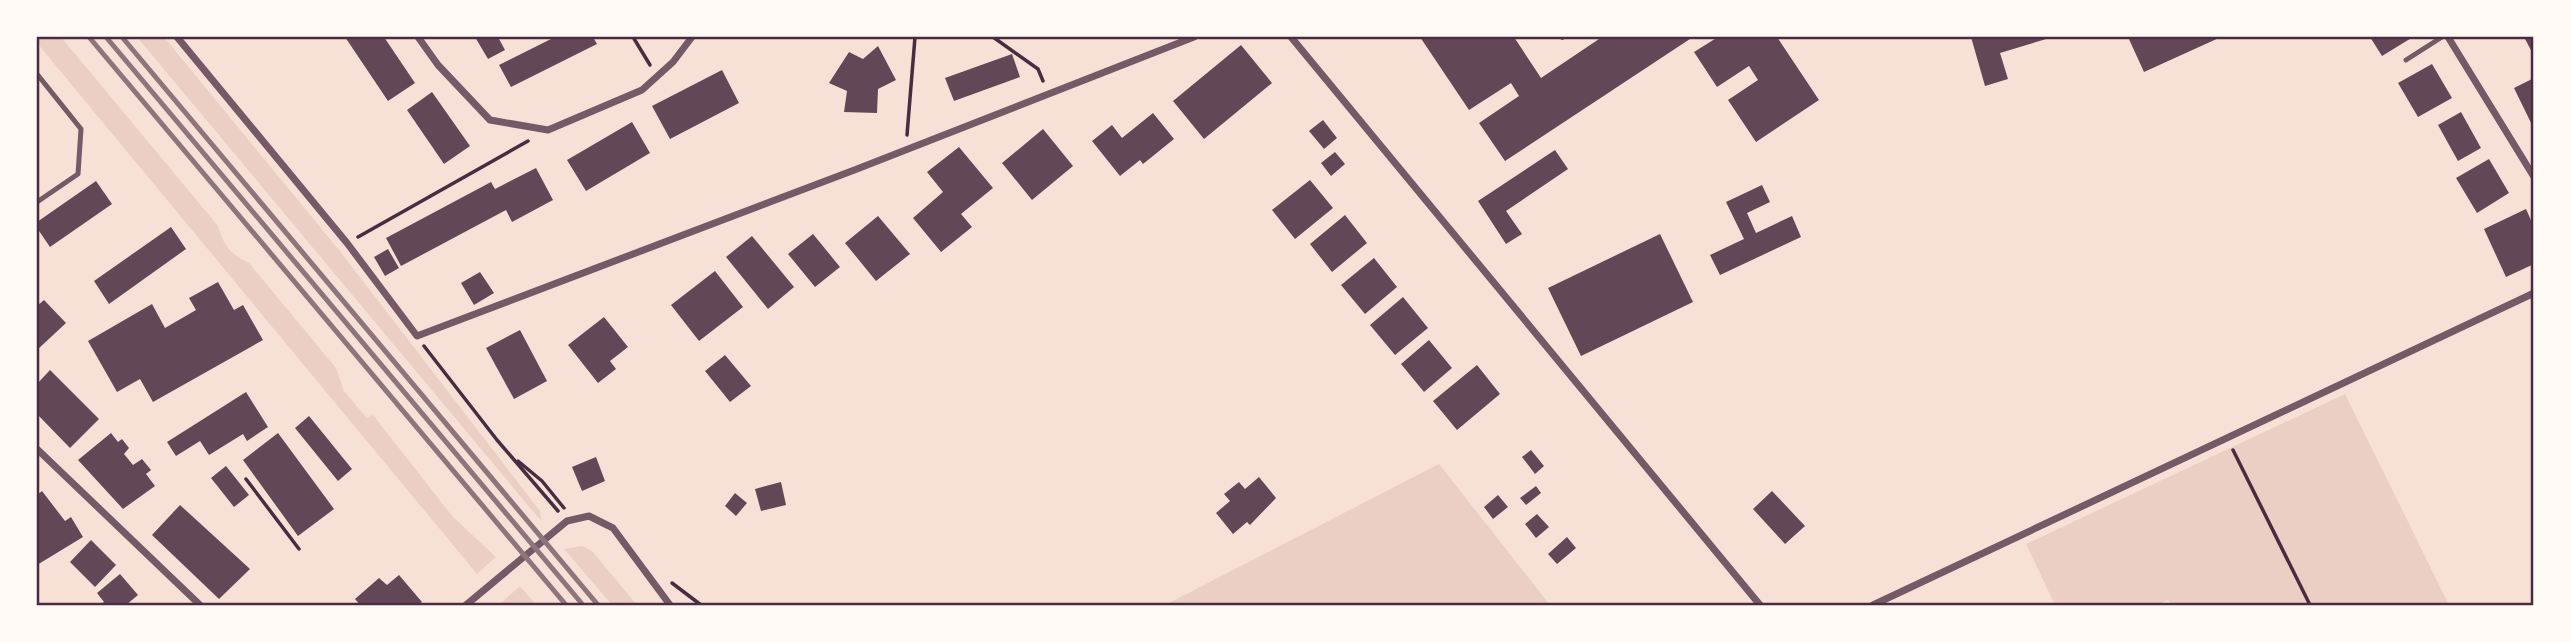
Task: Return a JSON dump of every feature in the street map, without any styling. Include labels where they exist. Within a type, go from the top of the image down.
[{"type":"street","points":[[177,37],[347,243],[417,336],[1194,37]]},
{"type":"street","points":[[418,37],[438,65],[490,120],[548,130],[642,90],[692,37]]},
{"type":"street","points":[[1291,37],[1760,605]]},
{"type":"street","points":[[2448,37],[2534,177]]},
{"type":"street","points":[[1873,605],[2534,293]]},
{"type":"street","points":[[37,449],[200,605]]},
{"type":"street","points":[[466,605],[570,520],[589,516],[613,528],[670,605]]},
{"type":"lane","points":[[2406,60],[2442,37]]},
{"type":"lane","points":[[37,74],[81,129],[78,174],[37,202]]},
{"type":"path","points":[[633,37],[657,76]]},
{"type":"path","points":[[906,148],[915,37]]},
{"type":"path","points":[[993,37],[1038,69],[1048,93]]},
{"type":"path","points":[[347,243],[548,130]]},
{"type":"path","points":[[417,336],[511,456],[570,520]]},
{"type":"path","points":[[2227,439],[2310,605]]},
{"type":"path","points":[[246,479],[299,549]]},
{"type":"shaded area","points":[[37,37],[61,37],[218,226],[229,249],[249,263],[336,368],[344,391],[367,418],[373,415],[453,517],[496,557],[477,574],[37,43]]},
{"type":"shaded area","points":[[137,37],[164,37],[339,250],[540,511],[541,521]]},
{"type":"shaded area","points":[[2345,394],[2449,605],[2171,605],[2168,600],[2156,605],[2055,605],[2026,544]]},
{"type":"shaded area","points":[[1439,464],[1550,605],[1165,605]]},
{"type":"shaded area","points":[[582,546],[592,551],[637,605],[612,605],[564,549]]},
{"type":"shaded area","points":[[520,586],[536,605],[499,605]]},
{"type":"building","points":[[345,37],[384,37],[415,83],[388,101]]},
{"type":"building","points":[[475,37],[498,37],[505,50],[488,59]]},
{"type":"building","points":[[555,37],[593,37],[597,44],[511,87],[499,65]]},
{"type":"building","points":[[1420,37],[1514,37],[1541,78],[1602,37],[1693,37],[1505,161],[1479,123],[1519,96],[1511,83],[1469,110]]},
{"type":"building","points":[[1718,37],[1777,37],[1819,100],[1756,142],[1728,100],[1758,80],[1749,66],[1717,87],[1694,52]]},
{"type":"building","points":[[1971,37],[2053,37],[2000,53],[2008,79],[1985,86]]},
{"type":"building","points":[[2128,37],[2221,37],[2144,72]]},
{"type":"building","points":[[2370,37],[2413,37],[2382,56]]},
{"type":"building","points":[[2524,37],[2534,37],[2534,56]]},
{"type":"building","points":[[1241,45],[1272,83],[1204,139],[1173,101]]},
{"type":"building","points":[[878,46],[896,80],[878,89],[877,113],[844,112],[847,91],[829,83],[849,52],[863,59]]},
{"type":"building","points":[[1012,54],[1020,77],[954,101],[945,78]]},
{"type":"building","points":[[2432,64],[2452,98],[2418,117],[2398,83]]},
{"type":"building","points":[[722,70],[739,103],[670,139],[652,106]]},
{"type":"building","points":[[2534,78],[2534,129],[2514,88]]},
{"type":"building","points":[[432,92],[470,146],[444,164],[407,110]]},
{"type":"building","points":[[2461,112],[2481,148],[2458,161],[2438,125]]},
{"type":"building","points":[[1153,113],[1174,139],[1143,164],[1140,160],[1120,176],[1092,141],[1112,125],[1122,138]]},
{"type":"building","points":[[1323,120],[1337,138],[1324,149],[1309,131]]},
{"type":"building","points":[[632,122],[650,153],[586,191],[567,160]]},
{"type":"building","points":[[1043,129],[1073,166],[1032,200],[1002,163]]},
{"type":"building","points":[[959,147],[993,188],[961,214],[972,227],[941,252],[913,218],[943,192],[927,172]]},
{"type":"building","points":[[1555,150],[1568,169],[1506,211],[1522,234],[1506,244],[1478,201]]},
{"type":"building","points":[[1335,152],[1345,164],[1331,176],[1321,163]]},
{"type":"building","points":[[2489,159],[2509,193],[2477,213],[2456,178]]},
{"type":"building","points":[[536,168],[553,200],[512,222],[506,210],[401,266],[386,238],[491,182],[495,189]]},
{"type":"building","points":[[1310,180],[1333,208],[1295,239],[1272,210]]},
{"type":"building","points":[[96,181],[112,204],[50,247],[37,228],[37,222]]},
{"type":"building","points":[[1762,185],[1770,202],[1747,213],[1756,233],[1792,216],[1801,237],[1720,275],[1710,255],[1744,239],[1726,202]]},
{"type":"building","points":[[2526,209],[2534,227],[2534,264],[2506,277],[2484,229]]},
{"type":"building","points":[[1345,215],[1367,243],[1332,272],[1310,244]]},
{"type":"building","points":[[878,216],[910,254],[876,281],[845,243]]},
{"type":"building","points":[[171,227],[186,249],[109,304],[94,281]]},
{"type":"building","points":[[813,234],[840,267],[815,287],[788,254]]},
{"type":"building","points":[[1660,234],[1693,302],[1581,356],[1548,288]]},
{"type":"building","points":[[752,236],[794,287],[768,309],[726,257]]},
{"type":"building","points":[[388,249],[399,268],[385,276],[374,257]]},
{"type":"building","points":[[1374,258],[1397,287],[1365,314],[1341,285]]},
{"type":"building","points":[[715,271],[743,307],[699,341],[671,305]]},
{"type":"building","points":[[480,272],[494,293],[474,305],[461,283]]},
{"type":"building","points":[[218,282],[234,310],[243,305],[263,340],[153,402],[140,379],[117,392],[88,341],[152,304],[165,328],[196,310],[189,298]]},
{"type":"building","points":[[1403,297],[1428,328],[1395,355],[1370,325]]},
{"type":"building","points":[[44,300],[66,323],[37,350],[37,306]]},
{"type":"building","points":[[604,317],[628,347],[610,361],[616,369],[598,383],[568,345]]},
{"type":"building","points":[[520,330],[547,381],[514,399],[486,348]]},
{"type":"building","points":[[1429,340],[1452,368],[1424,392],[1401,364]]},
{"type":"building","points":[[725,355],[751,386],[730,402],[705,371]]},
{"type":"building","points":[[1477,365],[1500,394],[1457,430],[1433,401]]},
{"type":"building","points":[[50,370],[99,419],[70,448],[37,414],[37,384]]},
{"type":"building","points":[[246,392],[268,427],[247,441],[243,434],[209,455],[200,441],[176,456],[167,442]]},
{"type":"building","points":[[309,416],[352,469],[338,481],[295,428]]},
{"type":"building","points":[[111,433],[118,442],[122,439],[129,448],[124,454],[133,465],[142,459],[151,470],[146,474],[155,486],[123,509],[78,460]]},
{"type":"building","points":[[278,433],[334,509],[298,536],[243,460]]},
{"type":"building","points":[[1531,450],[1544,466],[1535,474],[1522,457]]},
{"type":"building","points":[[596,457],[605,481],[582,491],[572,467]]},
{"type":"building","points":[[226,466],[249,495],[234,507],[211,478]]},
{"type":"building","points":[[1259,477],[1276,498],[1250,525],[1247,522],[1233,534],[1216,513],[1230,501],[1224,494],[1239,482],[1245,489]]},
{"type":"building","points":[[781,482],[786,505],[761,511],[755,489]]},
{"type":"building","points":[[1536,486],[1541,493],[1526,505],[1520,498]]},
{"type":"building","points":[[42,491],[65,521],[71,517],[83,537],[37,565],[37,495]]},
{"type":"building","points":[[1772,491],[1805,526],[1785,544],[1753,509]]},
{"type":"building","points":[[735,493],[747,503],[736,516],[725,506]]},
{"type":"building","points":[[1498,495],[1508,507],[1493,519],[1484,507]]},
{"type":"building","points":[[180,505],[250,569],[219,599],[152,535]]},
{"type":"building","points":[[1537,514],[1549,527],[1536,538],[1525,524]]},
{"type":"building","points":[[1567,537],[1576,548],[1557,564],[1548,554]]},
{"type":"building","points":[[91,540],[116,565],[95,587],[70,562]]},
{"type":"building","points":[[120,574],[138,595],[126,605],[100,605],[104,602],[97,593]]},
{"type":"building","points":[[399,575],[422,602],[418,605],[360,605],[355,599],[379,578],[387,585]]},
{"type":"railway","points":[[89,37],[566,605]]},
{"type":"railway","points":[[106,37],[583,605]]},
{"type":"railway","points":[[122,37],[598,605]]}]
